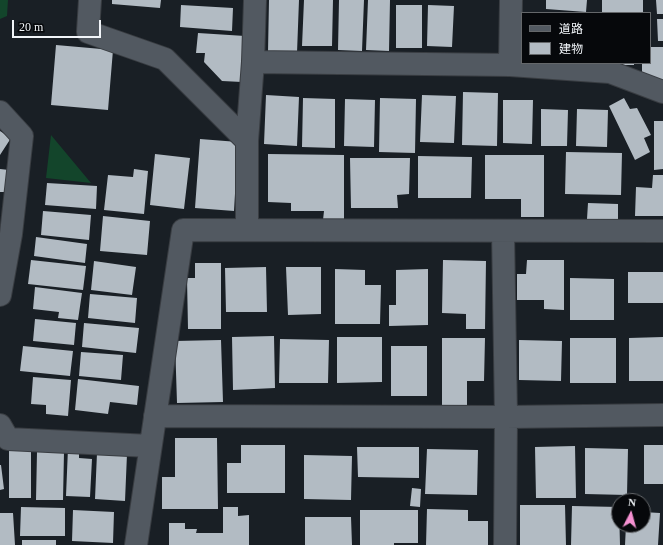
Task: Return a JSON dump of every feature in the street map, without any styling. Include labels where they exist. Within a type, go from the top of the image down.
[{"type":"street","points":[[90,0],[88,32],[165,59],[247,141]]},
{"type":"street","points":[[247,230],[247,141],[253,62],[255,0]]},
{"type":"street","points":[[510,65],[511,0]]},
{"type":"street","points":[[253,62],[510,65],[610,72],[663,92]]},
{"type":"street","points":[[0,112],[22,136],[5,233],[0,295]]},
{"type":"street","points":[[136,545],[183,230],[663,231]]},
{"type":"street","points":[[503,231],[506,417],[505,545]]},
{"type":"street","points":[[155,416],[506,417],[663,415]]},
{"type":"street","points":[[0,425],[8,440],[150,446]]},
{"type":"green space","points":[[0,0],[8,0],[7,16],[0,19]]},
{"type":"green space","points":[[51,135],[91,183],[46,178]]},
{"type":"building","points":[[112,0],[161,0],[160,8],[112,4]]},
{"type":"building","points":[[269,0],[299,0],[297,53],[268,52]]},
{"type":"building","points":[[304,0],[333,0],[332,46],[302,46]]},
{"type":"building","points":[[339,0],[364,0],[362,51],[338,50]]},
{"type":"building","points":[[368,0],[390,0],[389,51],[366,50]]},
{"type":"building","points":[[546,0],[587,0],[586,12],[546,9]]},
{"type":"building","points":[[602,0],[643,0],[643,12],[602,12]]},
{"type":"building","points":[[656,0],[663,0],[663,14],[657,14]]},
{"type":"building","points":[[181,5],[233,8],[232,31],[180,27]]},
{"type":"building","points":[[396,5],[422,5],[422,48],[396,48]]},
{"type":"building","points":[[428,5],[454,6],[452,47],[427,46]]},
{"type":"building","points":[[657,19],[663,19],[663,41],[658,41]]},
{"type":"building","points":[[198,33],[245,36],[242,82],[222,81],[204,62],[205,53],[196,53]]},
{"type":"building","points":[[56,45],[113,50],[108,110],[51,105]]},
{"type":"building","points":[[651,47],[663,47],[663,82],[642,82],[642,64],[651,64]]},
{"type":"building","points":[[594,64],[634,64],[634,65]]},
{"type":"building","points":[[463,92],[498,93],[497,146],[462,145]]},
{"type":"building","points":[[266,95],[299,97],[297,146],[264,144]]},
{"type":"building","points":[[422,95],[456,96],[454,143],[420,142]]},
{"type":"building","points":[[303,98],[335,99],[335,148],[302,147]]},
{"type":"building","points":[[380,98],[416,99],[415,153],[379,152]]},
{"type":"building","points":[[624,98],[630,109],[637,108],[651,135],[644,138],[650,152],[635,160],[609,106]]},
{"type":"building","points":[[345,99],[375,100],[374,147],[344,146]]},
{"type":"building","points":[[503,100],[533,100],[532,144],[503,143]]},
{"type":"building","points":[[541,109],[568,110],[567,146],[541,146]]},
{"type":"building","points":[[577,109],[608,110],[607,147],[576,146]]},
{"type":"building","points":[[654,121],[663,121],[663,169],[654,170]]},
{"type":"building","points":[[0,131],[11,138],[0,155]]},
{"type":"building","points":[[200,139],[238,142],[234,211],[195,208]]},
{"type":"building","points":[[566,152],[622,153],[621,195],[565,194]]},
{"type":"building","points":[[155,154],[190,158],[184,209],[150,205]]},
{"type":"building","points":[[268,154],[344,155],[344,220],[323,220],[324,211],[291,211],[291,203],[268,202]]},
{"type":"building","points":[[485,155],[544,155],[544,217],[521,217],[521,199],[485,199]]},
{"type":"building","points":[[418,156],[472,157],[471,198],[418,198]]},
{"type":"building","points":[[350,158],[410,158],[409,194],[397,195],[398,208],[351,208]]},
{"type":"building","points":[[0,169],[9,170],[7,192],[0,192]]},
{"type":"building","points":[[134,169],[148,171],[144,214],[104,210],[108,175],[133,177]]},
{"type":"building","points":[[653,175],[663,175],[663,216],[635,216],[636,187],[652,188]]},
{"type":"building","points":[[47,183],[97,186],[96,209],[45,205]]},
{"type":"building","points":[[588,203],[618,204],[618,219],[587,219]]},
{"type":"building","points":[[43,211],[91,215],[89,240],[41,235]]},
{"type":"building","points":[[103,216],[150,221],[147,255],[100,251]]},
{"type":"building","points":[[36,237],[87,244],[85,263],[34,256]]},
{"type":"building","points":[[31,260],[86,266],[83,290],[28,284]]},
{"type":"building","points":[[443,260],[486,261],[485,329],[466,329],[466,314],[442,313]]},
{"type":"building","points":[[527,260],[564,260],[564,310],[544,309],[544,300],[517,300],[517,274],[526,274]]},
{"type":"building","points":[[94,261],[136,267],[132,295],[91,290]]},
{"type":"building","points":[[195,263],[221,263],[221,329],[188,329],[187,278],[195,278]]},
{"type":"building","points":[[266,267],[267,312],[226,312],[225,268]]},
{"type":"building","points":[[286,267],[321,267],[321,314],[288,315]]},
{"type":"building","points":[[335,269],[365,270],[365,285],[381,285],[380,324],[335,324]]},
{"type":"building","points":[[428,269],[428,325],[389,326],[389,305],[396,305],[396,270]]},
{"type":"building","points":[[628,272],[663,272],[663,303],[628,303]]},
{"type":"building","points":[[570,278],[614,279],[614,320],[570,320]]},
{"type":"building","points":[[35,287],[82,293],[78,320],[58,318],[59,312],[33,309]]},
{"type":"building","points":[[90,294],[137,298],[135,323],[88,318]]},
{"type":"building","points":[[35,319],[76,323],[74,345],[33,341]]},
{"type":"building","points":[[84,323],[139,328],[136,353],[82,347]]},
{"type":"building","points":[[274,336],[275,388],[233,390],[232,337]]},
{"type":"building","points":[[337,337],[382,337],[382,382],[337,383]]},
{"type":"building","points":[[663,337],[663,381],[629,381],[629,338]]},
{"type":"building","points":[[442,338],[485,338],[484,381],[467,381],[467,407],[442,407]]},
{"type":"building","points":[[570,338],[616,338],[616,383],[570,383]]},
{"type":"building","points":[[280,339],[329,340],[328,383],[279,383]]},
{"type":"building","points":[[221,340],[223,402],[177,403],[175,341]]},
{"type":"building","points":[[519,340],[562,341],[561,381],[519,380]]},
{"type":"building","points":[[23,346],[73,351],[70,376],[20,371]]},
{"type":"building","points":[[391,346],[427,346],[427,396],[391,396]]},
{"type":"building","points":[[81,352],[123,355],[121,380],[79,376]]},
{"type":"building","points":[[33,377],[71,380],[68,416],[46,414],[46,405],[31,404]]},
{"type":"building","points":[[78,379],[139,386],[137,405],[110,402],[108,414],[75,410]]},
{"type":"building","points":[[175,438],[217,438],[218,509],[162,509],[162,477],[175,477]]},
{"type":"building","points":[[241,445],[285,445],[285,493],[227,493],[227,463],[241,463]]},
{"type":"building","points":[[644,445],[663,445],[663,484],[644,484]]},
{"type":"building","points":[[575,446],[576,498],[536,498],[535,447]]},
{"type":"building","points":[[357,447],[419,447],[419,478],[358,477]]},
{"type":"building","points":[[68,448],[79,448],[79,458],[92,459],[90,497],[66,496]]},
{"type":"building","points":[[585,448],[628,449],[627,493],[611,493],[611,495],[585,494]]},
{"type":"building","points":[[427,449],[478,450],[477,495],[425,494]]},
{"type":"building","points":[[9,450],[31,450],[31,498],[9,498]]},
{"type":"building","points":[[37,452],[64,452],[63,500],[36,500]]},
{"type":"building","points":[[97,453],[127,454],[125,501],[95,499]]},
{"type":"building","points":[[304,455],[352,456],[351,500],[304,499]]},
{"type":"building","points":[[0,465],[4,489],[0,490]]},
{"type":"building","points":[[412,488],[421,489],[420,507],[410,506]]},
{"type":"building","points":[[520,505],[565,505],[566,545],[520,545]]},
{"type":"building","points":[[572,506],[611,507],[611,533],[620,533],[620,545],[571,545]]},
{"type":"building","points":[[21,507],[65,508],[65,536],[20,536]]},
{"type":"building","points":[[223,507],[238,507],[238,516],[249,515],[249,545],[169,545],[169,523],[185,523],[185,529],[197,529],[196,533],[223,533]]},
{"type":"building","points":[[427,509],[468,510],[468,521],[488,521],[488,545],[426,545]]},
{"type":"building","points":[[73,510],[114,512],[113,543],[72,541]]},
{"type":"building","points":[[360,510],[418,510],[418,543],[360,545]]},
{"type":"building","points":[[651,512],[660,513],[658,545],[625,545],[626,533],[651,533]]},
{"type":"building","points":[[0,513],[13,513],[15,545],[0,545]]},
{"type":"building","points":[[305,517],[351,517],[352,545],[305,545]]},
{"type":"building","points":[[22,540],[56,540],[56,545],[22,545]]}]
